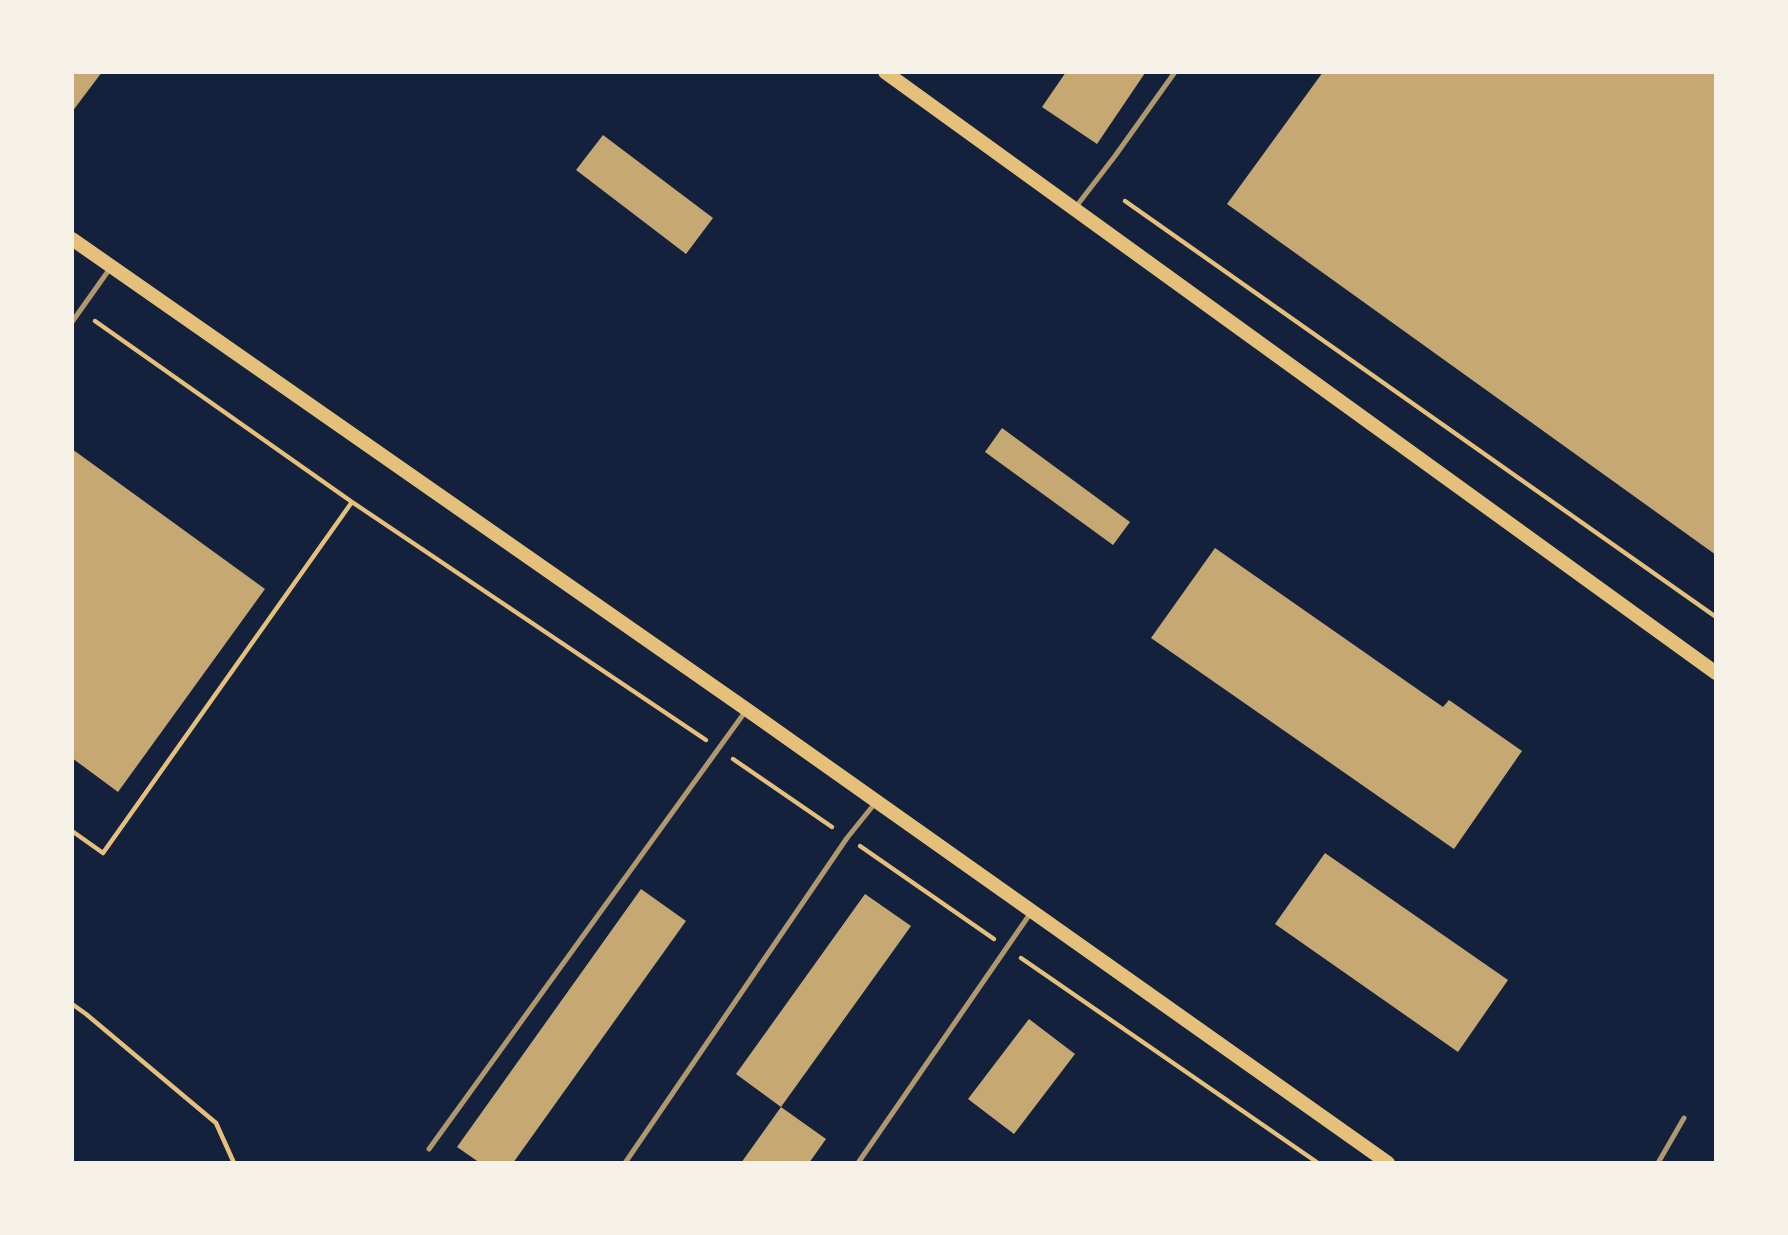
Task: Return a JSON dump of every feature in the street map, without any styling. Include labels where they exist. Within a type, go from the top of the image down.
[{"type":"main road","points":[[895,74],[1075,208],[1716,673]]},
{"type":"main road","points":[[72,239],[746,709],[1388,1163]]},
{"type":"lane","points":[[1075,208],[1175,72]]},
{"type":"lane","points":[[72,322],[111,267]]},
{"type":"lane","points":[[429,1149],[746,709]]},
{"type":"lane","points":[[625,1163],[847,838],[876,802]]},
{"type":"lane","points":[[858,1163],[1032,911]]},
{"type":"lane","points":[[1658,1163],[1684,1118]]},
{"type":"path","points":[[1125,201],[1716,617]]},
{"type":"path","points":[[80,310],[352,502],[718,748],[1318,1163]]},
{"type":"path","points":[[72,831],[103,853],[352,502]]},
{"type":"path","points":[[72,1004],[216,1123],[234,1163]]},
{"type":"building","points":[[72,72],[102,72],[72,112]]},
{"type":"building","points":[[1066,72],[1145,73],[1097,144],[1042,107]]},
{"type":"building","points":[[1323,72],[1716,72],[1716,555],[1227,204]]},
{"type":"building","points":[[603,135],[713,218],[686,254],[576,170]]},
{"type":"building","points":[[1002,428],[1130,522],[1113,545],[985,452]]},
{"type":"building","points":[[72,449],[265,589],[118,792],[72,758]]},
{"type":"building","points":[[1215,548],[1443,707],[1449,700],[1522,751],[1454,849],[1151,638]]},
{"type":"building","points":[[1325,853],[1508,980],[1458,1052],[1275,924]]},
{"type":"building","points":[[641,889],[686,921],[513,1163],[480,1163],[457,1147]]},
{"type":"building","points":[[865,894],[911,926],[781,1107],[736,1074]]},
{"type":"building","points":[[1029,1019],[1075,1054],[1014,1134],[968,1099]]},
{"type":"building","points":[[781,1107],[826,1139],[809,1163],[741,1163]]}]
